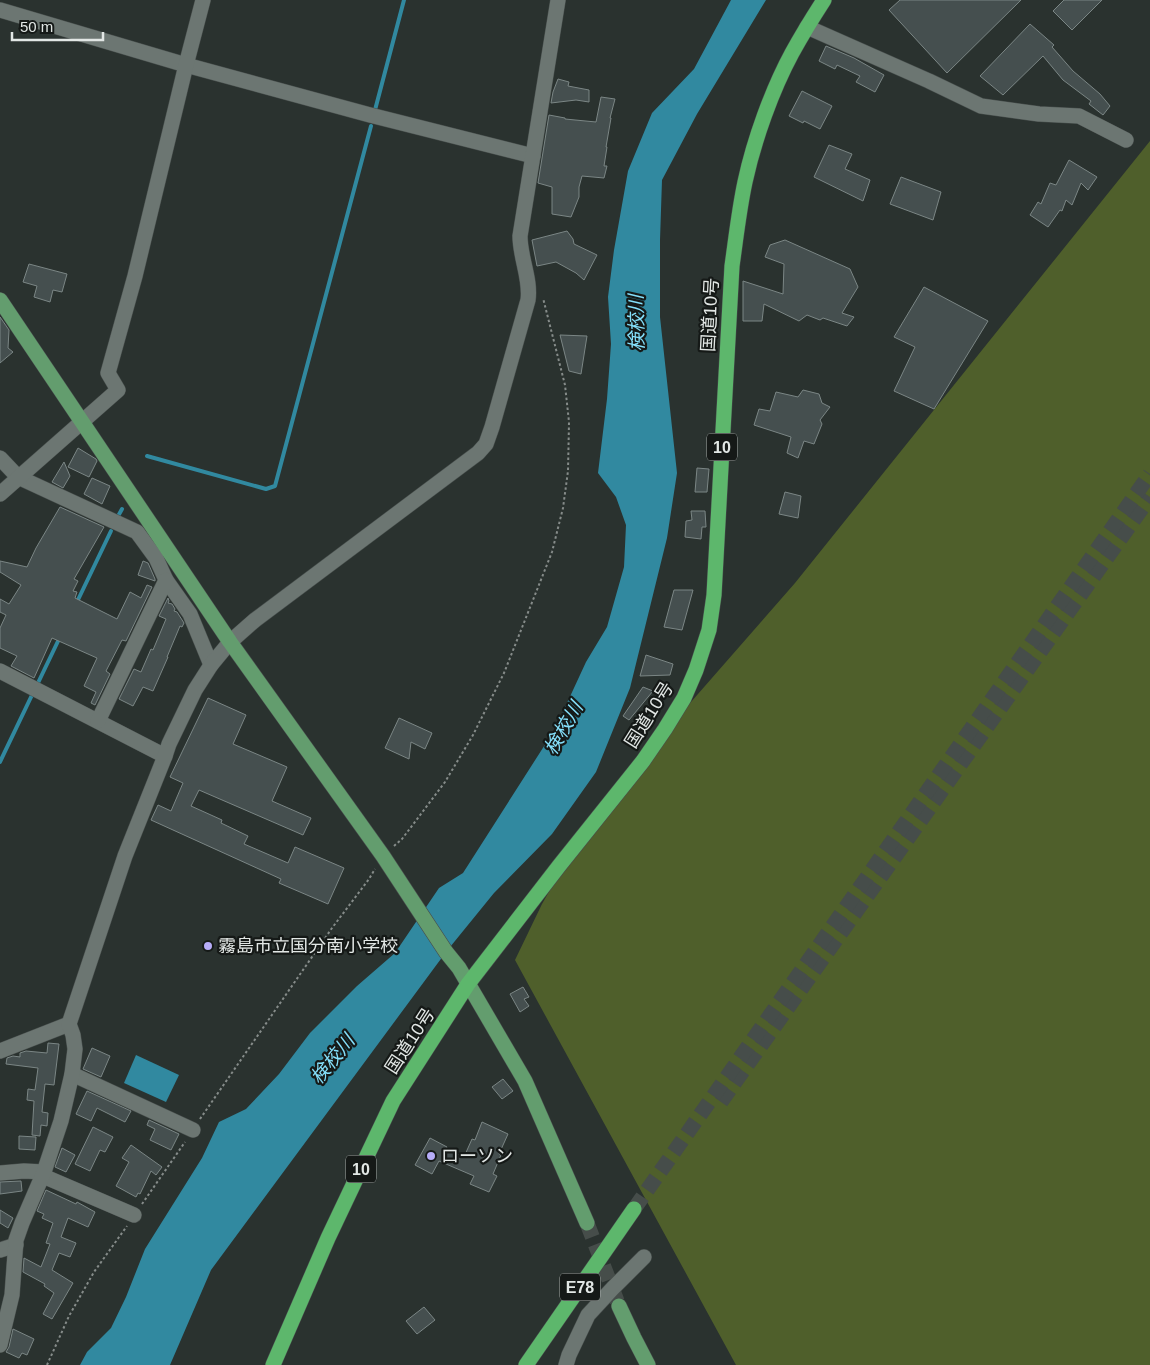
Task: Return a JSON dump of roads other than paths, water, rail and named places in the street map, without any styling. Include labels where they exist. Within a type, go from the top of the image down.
[{"type":"highway","name":"国道10号","points":[[272,1365],[328,1238],[393,1101],[468,984],[643,761],[684,698],[696,670],[709,630],[714,595],[732,266],[745,181],[761,125],[781,75],[824,0]]},
{"type":"highway","name":"E78","points":[[526,1365],[638,1211],[539,1365]]},
{"type":"main road","points":[[0,300],[230,642],[459,968],[525,1082],[587,1223]]},
{"type":"main road","points":[[619,1306],[648,1365]]},
{"type":"street","points":[[0,494],[118,390],[108,373],[135,276],[203,0]]},
{"type":"street","points":[[0,1345],[12,1295],[16,1240],[43,1174],[61,1121],[72,1074],[75,1049],[69,1024],[125,856],[166,756],[169,744],[195,690],[211,665],[230,642],[263,614],[478,453],[486,444],[528,300],[529,291],[520,247],[520,236],[558,0]]},
{"type":"street","points":[[0,10],[186,65],[370,115],[533,156]]},
{"type":"street","points":[[807,27],[981,106],[1039,114],[1079,116],[1126,140]]},
{"type":"street","points":[[0,458],[18,478],[138,532],[156,558],[166,580],[190,614],[211,665]]},
{"type":"street","points":[[98,721],[166,580]]},
{"type":"street","points":[[0,671],[166,756]]},
{"type":"street","points":[[0,1051],[69,1024]]},
{"type":"street","points":[[72,1074],[193,1130]]},
{"type":"street","points":[[0,1173],[24,1170],[43,1174],[134,1215]]},
{"type":"street","points":[[0,1250],[16,1246]]},
{"type":"street","points":[[566,1365],[588,1315],[644,1258]]},
{"type":"water","name":"検校川","points":[[731,0],[766,0],[697,114],[662,180],[660,317],[677,473],[667,538],[630,688],[596,772],[552,834],[494,893],[446,952],[211,1270],[170,1365],[80,1365],[87,1352],[111,1328],[126,1297],[145,1249],[202,1158],[219,1122],[246,1109],[279,1074],[310,1033],[357,986],[395,953],[439,888],[463,873],[555,729],[586,662],[607,627],[624,567],[626,525],[616,497],[598,473],[607,399],[611,344],[608,297],[628,171],[652,113],[694,69]]},
{"type":"water","points":[[136,1055],[179,1075],[166,1102],[124,1083]]},
{"type":"waterway","points":[[375,110],[404,0]]},
{"type":"waterway","points":[[147,456],[266,489],[275,486],[371,126]]},
{"type":"waterway","points":[[117,518],[122,509]]},
{"type":"waterway","points":[[76,604],[111,531]]},
{"type":"waterway","points":[[37,685],[60,637]]},
{"type":"waterway","points":[[0,762],[32,695]]},
{"type":"tunnel","points":[[634,1209],[1150,474]]},
{"type":"tunnel","points":[[721,1102],[1150,497]]},
{"type":"tunnel","points":[[587,1223],[619,1306]]},
{"type":"place","name":"霧島市立国分南小学校","points":[[208,946]]},
{"type":"place","name":"ローソン","points":[[431,1156]]}]
